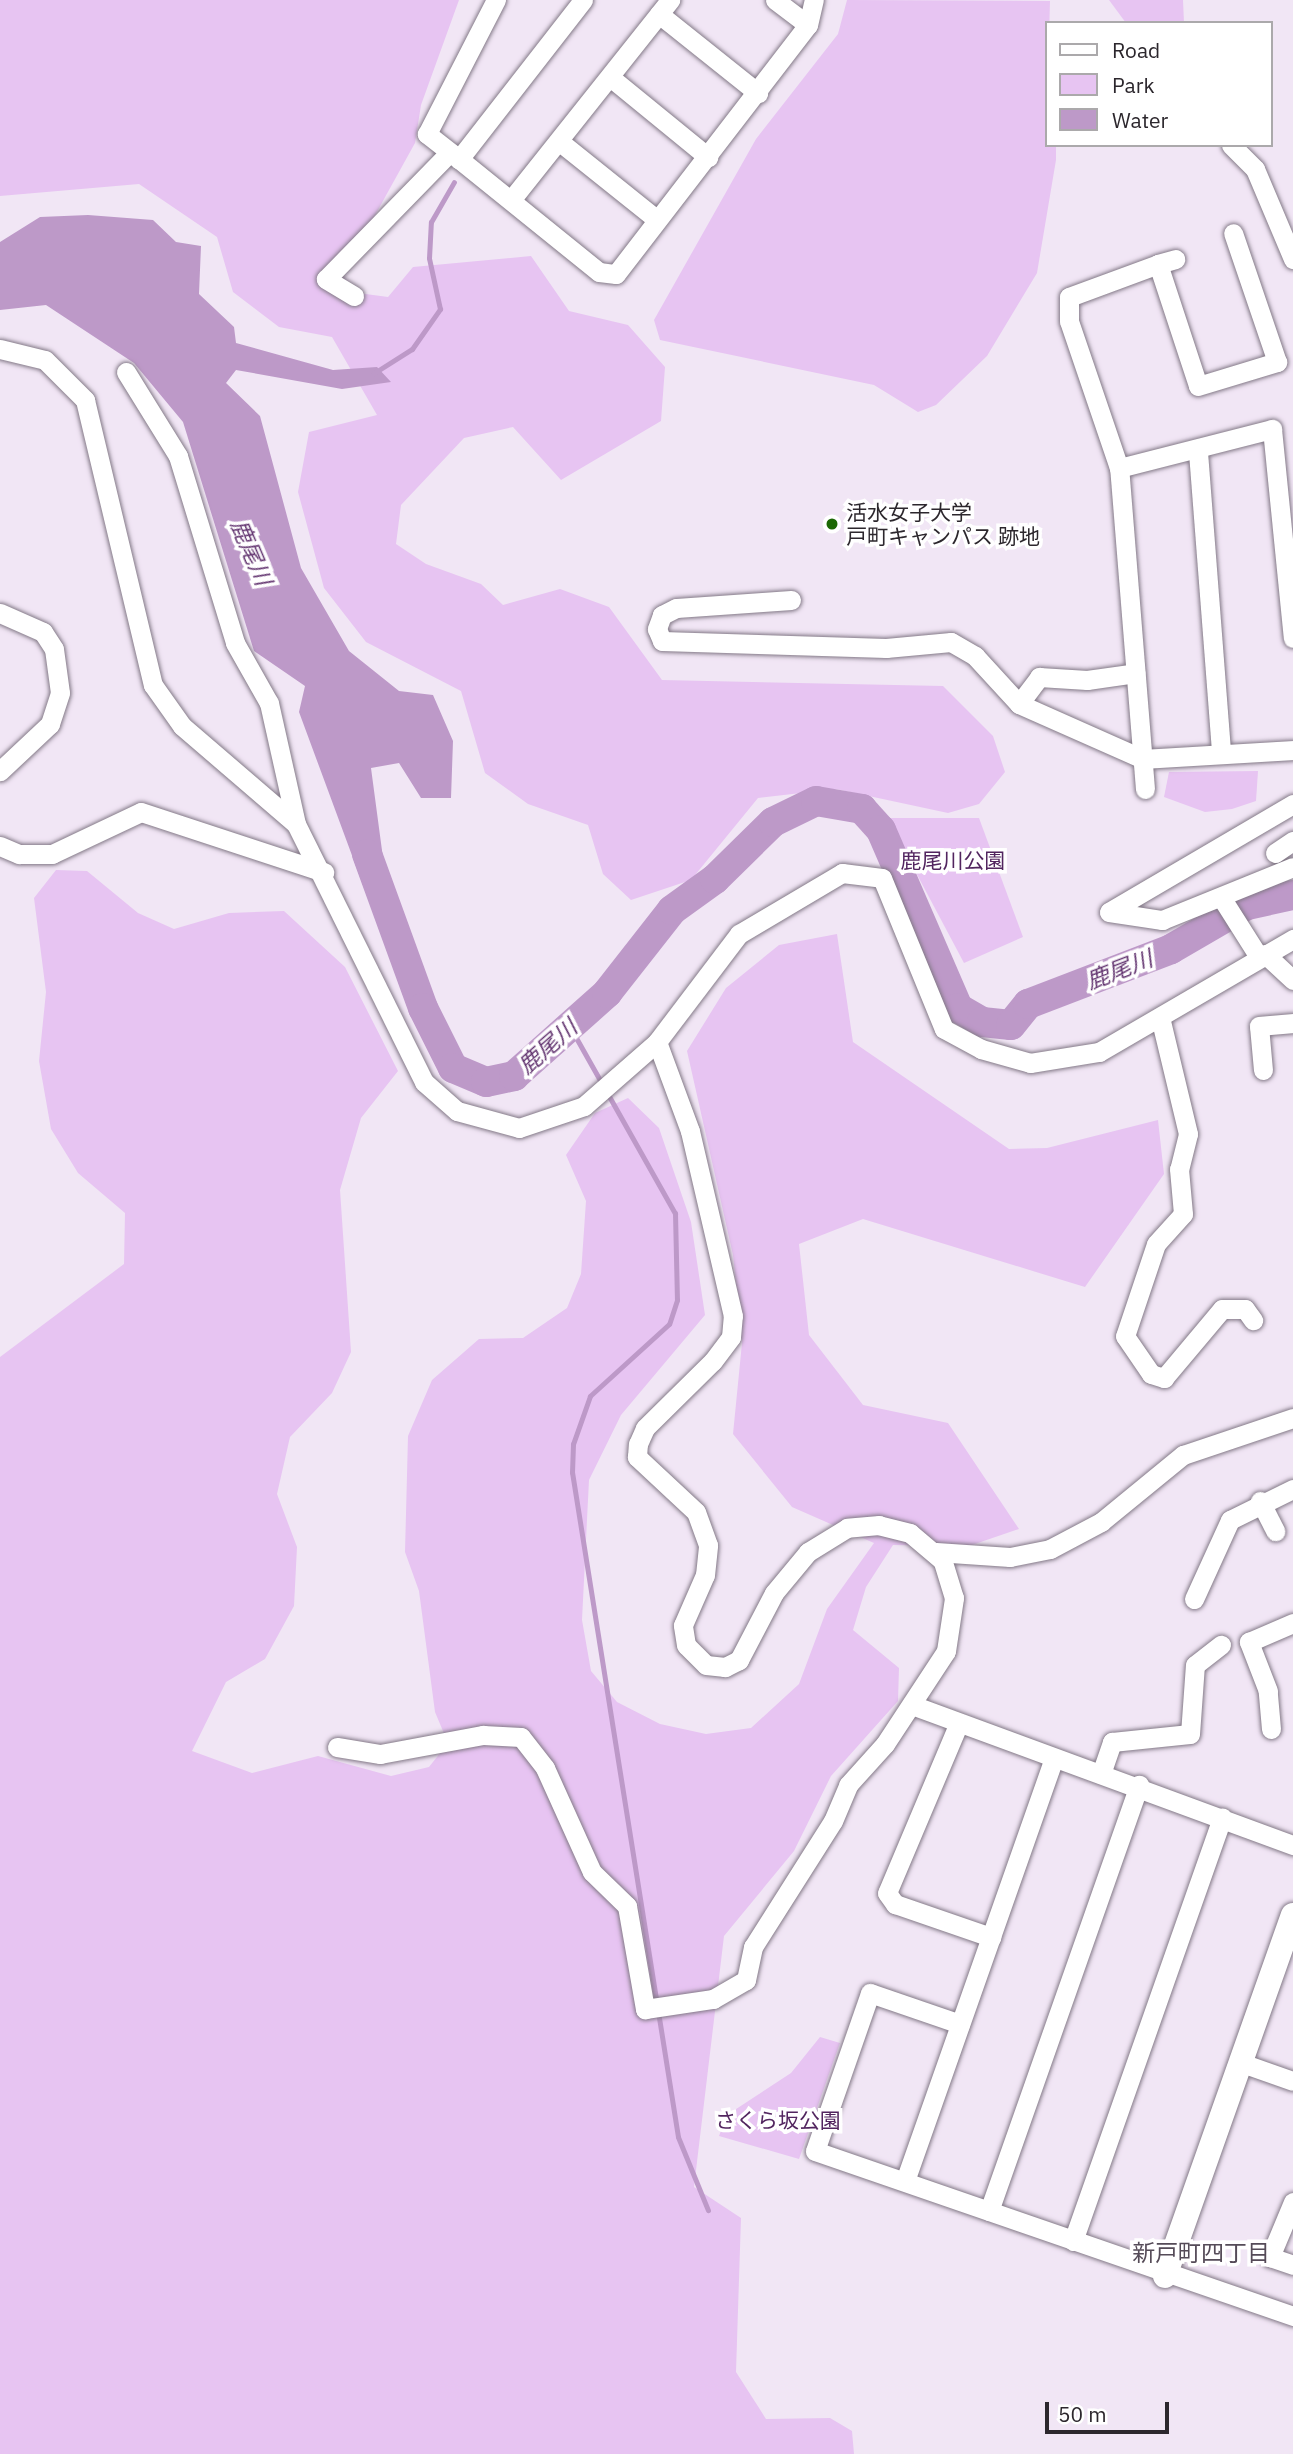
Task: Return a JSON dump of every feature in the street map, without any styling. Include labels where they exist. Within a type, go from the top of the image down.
[{"type":"street","points":[[496,0],[426,134],[599,272],[616,274],[808,25],[814,0]]},
{"type":"street","points":[[354,296],[327,279],[454,156],[583,0]]},
{"type":"street","points":[[775,0],[808,25]]},
{"type":"street","points":[[511,200],[560,142],[664,7],[758,93]]},
{"type":"street","points":[[610,77],[708,156]]},
{"type":"street","points":[[560,142],[656,219]]},
{"type":"street","points":[[1233,147],[1255,169],[1293,259]]},
{"type":"street","points":[[1145,789],[1119,468],[1069,321],[1069,297],[1167,261],[1198,386],[1277,362],[1233,233]]},
{"type":"street","points":[[0,349],[45,360],[85,400],[153,685],[182,726],[296,824]]},
{"type":"street","points":[[126,372],[178,456],[235,643],[269,704],[296,824],[324,872],[424,1082],[442,1103],[519,1128],[584,1106],[657,1042],[739,933],[842,873],[882,878],[944,1029],[961,1040],[1030,1063],[1057,1062],[1099,1052],[1293,939]]},
{"type":"street","points":[[1119,468],[1199,452],[1272,429],[1293,638]]},
{"type":"street","points":[[1199,452],[1221,753]]},
{"type":"street","points":[[791,600],[676,608],[662,615],[657,629],[662,641],[886,648],[951,642],[975,656],[1019,704],[1143,759],[1293,750]]},
{"type":"street","points":[[0,613],[43,632],[54,649],[60,693],[50,724],[0,771]]},
{"type":"street","points":[[1019,704],[1039,677],[1087,680],[1136,673]]},
{"type":"street","points":[[1293,804],[1109,912],[1163,920],[1293,867]]},
{"type":"street","points":[[0,846],[19,855],[52,854],[141,812],[324,872]]},
{"type":"street","points":[[1275,853],[1293,841]]},
{"type":"street","points":[[1221,897],[1262,956],[1293,979]]},
{"type":"street","points":[[1160,1017],[1188,1134],[1179,1169],[1183,1214],[1156,1244],[1125,1336],[1150,1374],[1164,1378],[1222,1309],[1245,1309],[1253,1320]]},
{"type":"street","points":[[1263,1070],[1259,1026],[1293,1023]]},
{"type":"street","points":[[657,1042],[690,1131],[733,1316],[725,1345],[638,1444],[637,1457],[696,1511],[708,1545],[705,1575],[683,1625],[689,1651],[711,1666],[739,1660],[785,1578],[816,1545],[847,1528],[891,1527],[936,1552],[1010,1557],[1050,1549],[1101,1522],[1182,1455],[1293,1418]]},
{"type":"street","points":[[1194,1599],[1230,1520],[1260,1502],[1293,1489]]},
{"type":"street","points":[[1260,1502],[1275,1531]]},
{"type":"street","points":[[337,1747],[380,1755],[483,1735],[521,1737],[545,1768],[592,1872],[627,1906],[645,2009],[713,1999],[746,1980],[753,1947],[833,1821],[848,1784],[912,1705],[937,1669],[954,1624],[953,1583],[936,1552]]},
{"type":"street","points":[[1272,1728],[1268,1691],[1250,1642],[1293,1623]]},
{"type":"street","points":[[1101,1774],[1112,1742],[1190,1734],[1195,1665],[1221,1645]]},
{"type":"street","points":[[912,1705],[958,1725],[1139,1785],[1293,1845]]},
{"type":"street","points":[[958,1725],[887,1893],[895,1904],[991,1937]]},
{"type":"street","points":[[905,2182],[1054,1758]]},
{"type":"street","points":[[989,2211],[1139,1785]]},
{"type":"street","points":[[1073,2241],[1222,1817]]},
{"type":"street","points":[[1165,2276],[1293,1915]]},
{"type":"street","points":[[960,2024],[870,1993],[815,2151],[1165,2276],[1293,2316]]},
{"type":"street","points":[[1239,2062],[1293,2081]]},
{"type":"street","points":[[1293,2202],[1270,2257],[1293,2265]]},
{"type":"green space","points":[[0,0],[459,0],[421,105],[415,143],[342,275],[358,293],[388,297],[413,267],[531,256],[569,311],[628,325],[665,367],[661,421],[561,480],[513,427],[464,438],[401,505],[396,544],[426,564],[481,584],[503,605],[560,589],[609,607],[662,680],[943,686],[993,736],[1005,772],[979,804],[948,813],[836,789],[758,798],[691,880],[631,900],[603,874],[588,825],[528,804],[485,773],[461,691],[366,642],[324,588],[298,492],[309,432],[377,415],[332,337],[279,327],[233,292],[217,237],[139,184],[0,196]]},
{"type":"green space","points":[[847,0],[1050,1],[1049,21],[1044,21],[1044,147],[1056,147],[1056,160],[1037,273],[987,356],[936,405],[918,412],[874,385],[660,340],[654,320],[756,139],[838,34]]},
{"type":"green space","points":[[1109,0],[1183,0],[1184,21],[1125,21]]},
{"type":"green space","points":[[1258,771],[1256,801],[1232,809],[1205,812],[1164,797],[1169,772]]},
{"type":"green space","name":"鹿尾川公園","points":[[887,818],[979,818],[1023,937],[964,963]]},
{"type":"green space","points":[[56,870],[87,871],[138,913],[174,929],[229,913],[284,911],[345,967],[398,1071],[361,1118],[340,1190],[351,1352],[332,1393],[290,1437],[277,1494],[297,1547],[294,1606],[265,1659],[226,1682],[192,1751],[252,1773],[318,1756],[391,1776],[429,1767],[448,1743],[435,1712],[419,1591],[405,1552],[408,1436],[432,1380],[479,1339],[523,1338],[567,1308],[581,1274],[586,1201],[566,1155],[595,1113],[628,1098],[659,1128],[691,1222],[705,1315],[621,1415],[589,1480],[582,1620],[591,1671],[617,1702],[660,1724],[706,1734],[751,1728],[799,1684],[827,1609],[874,1543],[792,1507],[733,1434],[742,1343],[733,1255],[687,1051],[726,988],[779,945],[837,934],[853,1042],[1009,1149],[1047,1148],[1158,1120],[1164,1174],[1085,1287],[863,1219],[799,1244],[809,1335],[863,1405],[948,1423],[1019,1529],[969,1546],[893,1545],[866,1587],[853,1630],[899,1668],[898,1701],[831,1776],[794,1851],[724,1936],[694,2187],[741,2218],[736,2372],[766,2419],[830,2418],[852,2431],[854,2454],[0,2454],[0,1357],[124,1264],[125,1213],[78,1173],[51,1129],[39,1061],[46,992],[34,898]]},
{"type":"green space","name":"さくら坂公園","points":[[820,2037],[840,2043],[799,2159],[719,2136],[727,2115],[791,2073]]},
{"type":"water","points":[[88,215],[153,220],[176,242],[201,246],[199,294],[234,327],[236,343],[333,370],[377,367],[391,382],[342,389],[236,370],[226,383],[260,416],[301,568],[349,651],[399,691],[433,695],[453,741],[451,798],[421,798],[399,763],[371,768],[387,888],[367,896],[299,712],[305,686],[254,651],[183,422],[134,363],[46,305],[0,310],[0,242],[40,217]]},
{"type":"waterway","points":[[374,373],[412,349],[440,309],[429,258],[431,222],[454,182]]},
{"type":"waterway","name":"鹿尾川","points":[[367,854],[423,1008],[453,1068],[486,1082],[514,1076],[607,993],[672,910],[715,879],[773,822],[816,801],[862,809],[881,830],[958,1008],[982,1022],[1011,1025],[1028,1004],[1171,949],[1247,905],[1293,895]]},
{"type":"waterway","points":[[570,1027],[675,1213],[677,1300],[669,1324],[590,1396],[573,1444],[572,1472],[678,2137],[708,2210]]},
{"type":"place","name":"活水女子大学 戸町キャンパス 跡地","points":[[832,524]]},
{"type":"district","name":"新戸町四丁目","points":[[1201,2252]]}]
